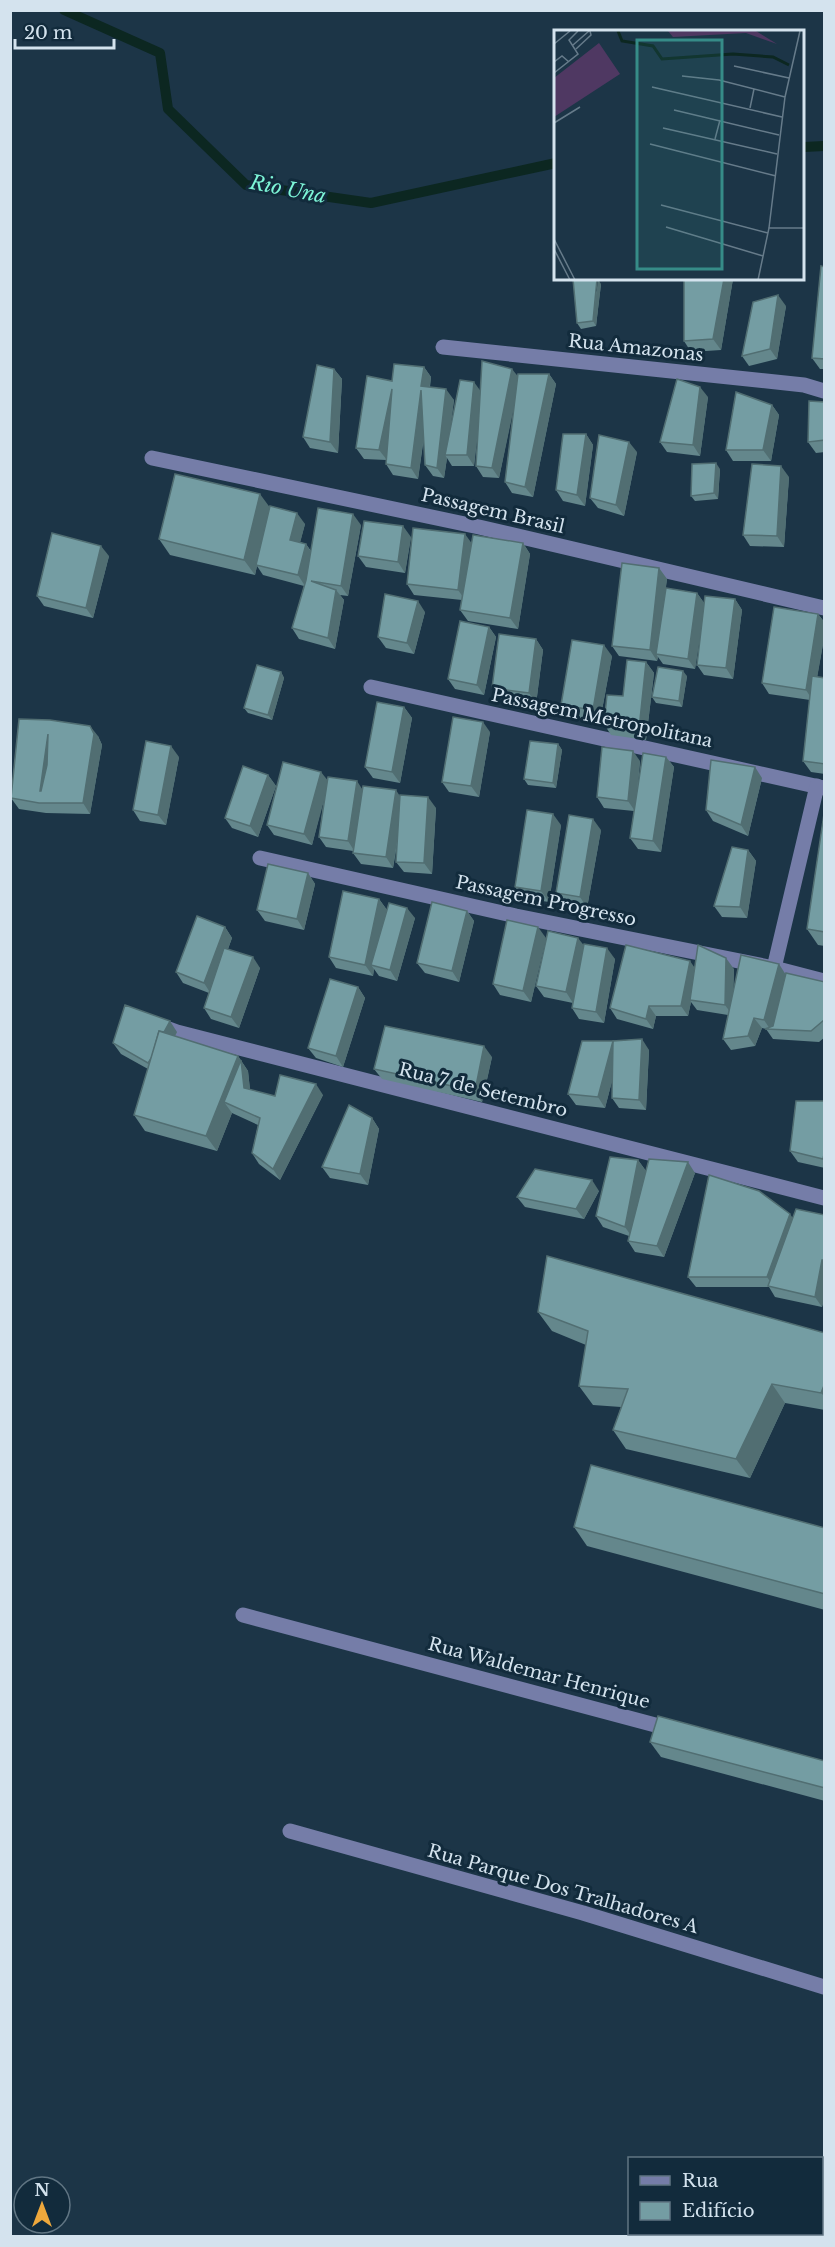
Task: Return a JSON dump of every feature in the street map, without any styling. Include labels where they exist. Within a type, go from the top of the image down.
[{"type":"street","name":"Rua Amazonas","points":[[443,347],[804,385],[825,391]]},
{"type":"street","name":"Passagem Brasil","points":[[153,458],[479,527],[825,608]]},
{"type":"street","name":"Passagem Metropolitana","points":[[371,687],[821,787]]},
{"type":"street","points":[[774,968],[821,787]]},
{"type":"street","name":"Passagem Progresso","points":[[260,858],[516,916],[774,968],[825,981]]},
{"type":"street","name":"Rua 7 de Setembro","points":[[143,1020],[177,1032],[825,1198]]},
{"type":"street","name":"Rua Waldemar Henrique","points":[[243,1615],[688,1733]]},
{"type":"street","name":"Rua Parque Dos Tralhadores A","points":[[290,1831],[583,1913],[825,1987]]},
{"type":"building","points":[[821,266],[825,267],[825,359],[812,358]]},
{"type":"building","points":[[573,280],[597,280],[593,321],[577,323]]},
{"type":"building","points":[[684,280],[724,280],[713,339],[684,341]]},
{"type":"building","points":[[778,295],[770,349],[742,356],[753,302]]},
{"type":"building","points":[[482,361],[512,369],[492,468],[476,466]]},
{"type":"building","points":[[394,364],[424,367],[421,386],[446,389],[437,468],[425,465],[421,390],[411,468],[386,464],[392,389],[379,450],[356,448],[367,376],[392,381]]},
{"type":"building","points":[[317,365],[334,369],[330,442],[303,437]]},
{"type":"building","points":[[518,374],[549,374],[525,487],[505,482]]},
{"type":"building","points":[[677,379],[700,387],[693,445],[660,442]]},
{"type":"building","points":[[460,380],[474,382],[467,455],[445,455]]},
{"type":"building","points":[[736,392],[772,405],[763,450],[726,450]]},
{"type":"building","points":[[809,401],[825,402],[825,440],[808,442]]},
{"type":"building","points":[[563,434],[586,434],[577,495],[556,490]]},
{"type":"building","points":[[599,435],[629,442],[616,505],[590,498]]},
{"type":"building","points":[[716,463],[714,493],[691,496],[692,464]]},
{"type":"building","points":[[752,464],[781,466],[777,536],[743,535]]},
{"type":"building","points":[[175,474],[260,494],[244,560],[159,539]]},
{"type":"building","points":[[270,506],[297,513],[290,540],[306,544],[298,575],[256,565]]},
{"type":"building","points":[[318,508],[353,514],[341,586],[311,581],[336,590],[328,638],[292,628],[306,580]]},
{"type":"building","points":[[364,521],[403,526],[398,562],[358,556]]},
{"type":"building","points":[[413,528],[465,534],[458,590],[407,584]]},
{"type":"building","points":[[52,533],[101,546],[86,608],[37,596]]},
{"type":"building","points":[[473,535],[523,543],[510,618],[460,610]]},
{"type":"building","points":[[622,563],[659,568],[650,650],[612,646]]},
{"type":"building","points":[[666,588],[697,593],[688,659],[656,654]]},
{"type":"building","points":[[385,594],[418,601],[407,643],[378,637]]},
{"type":"building","points":[[705,596],[735,599],[726,668],[697,665]]},
{"type":"building","points":[[774,607],[818,614],[806,690],[762,683]]},
{"type":"building","points":[[460,621],[489,627],[477,685],[448,679]]},
{"type":"building","points":[[499,634],[536,639],[529,693],[492,688]]},
{"type":"building","points":[[572,640],[604,645],[593,710],[561,705]]},
{"type":"building","points":[[627,660],[646,662],[639,729],[604,724],[607,695],[623,696]]},
{"type":"building","points":[[257,665],[281,672],[268,715],[244,708]]},
{"type":"building","points":[[658,667],[683,671],[679,701],[652,697]]},
{"type":"building","points":[[812,676],[825,678],[825,764],[803,761]]},
{"type":"building","points":[[377,702],[404,707],[392,772],[365,767]]},
{"type":"building","points":[[453,717],[483,722],[471,786],[442,782]]},
{"type":"building","points":[[19,719],[50,720],[90,726],[94,734],[83,803],[39,803],[11,798]],"holes":[[[48,734],[47,765],[40,791]]]},
{"type":"building","points":[[146,741],[171,746],[158,815],[133,810]]},
{"type":"building","points":[[530,741],[558,744],[553,783],[524,779]]},
{"type":"building","points":[[602,747],[633,751],[628,801],[597,797]]},
{"type":"building","points":[[643,753],[666,757],[653,841],[630,838]]},
{"type":"building","points":[[711,760],[755,767],[741,825],[706,810]]},
{"type":"building","points":[[283,762],[321,772],[304,834],[267,825]]},
{"type":"building","points":[[243,766],[268,775],[250,826],[225,818]]},
{"type":"building","points":[[328,777],[357,781],[348,841],[319,837]]},
{"type":"building","points":[[363,786],[396,790],[386,857],[353,853]]},
{"type":"building","points":[[400,795],[428,797],[424,863],[396,862]]},
{"type":"building","points":[[825,807],[825,932],[807,929]]},
{"type":"building","points":[[527,810],[553,814],[541,891],[515,887]]},
{"type":"building","points":[[569,815],[593,819],[580,897],[556,893]]},
{"type":"building","points":[[732,847],[748,850],[740,907],[714,906]]},
{"type":"building","points":[[268,864],[308,873],[297,919],[257,910]]},
{"type":"building","points":[[343,891],[379,899],[365,965],[329,957]]},
{"type":"building","points":[[432,902],[467,911],[452,971],[417,963]]},
{"type":"building","points":[[389,903],[407,908],[390,970],[371,965]]},
{"type":"building","points":[[197,916],[225,927],[204,983],[176,972]]},
{"type":"building","points":[[507,920],[538,927],[523,991],[493,984]]},
{"type":"building","points":[[548,931],[578,938],[566,992],[536,986]]},
{"type":"building","points":[[584,944],[607,948],[596,1012],[572,1008]]},
{"type":"building","points":[[626,945],[690,961],[681,1006],[649,1006],[646,1019],[610,1008]]},
{"type":"building","points":[[698,945],[726,958],[725,1005],[690,1000]]},
{"type":"building","points":[[224,948],[253,957],[231,1017],[204,1008]]},
{"type":"building","points":[[741,955],[779,964],[764,1020],[754,1018],[748,1036],[723,1039]]},
{"type":"building","points":[[786,973],[825,982],[824,1020],[811,1031],[765,1029],[773,1026]]},
{"type":"building","points":[[330,979],[358,987],[336,1056],[308,1048]]},
{"type":"building","points":[[125,1005],[170,1021],[164,1032],[159,1031],[152,1057],[148,1063],[113,1043]]},
{"type":"building","points":[[385,1026],[484,1046],[475,1091],[374,1069]]},
{"type":"building","points":[[159,1031],[238,1056],[206,1136],[134,1115]]},
{"type":"building","points":[[642,1039],[639,1100],[612,1098],[613,1041]]},
{"type":"building","points":[[582,1041],[613,1041],[598,1097],[568,1094]]},
{"type":"building","points":[[241,1060],[244,1088],[275,1096],[280,1075],[316,1084],[273,1169],[252,1153],[260,1118],[224,1102]]},
{"type":"building","points":[[796,1101],[825,1101],[823,1159],[790,1151]]},
{"type":"building","points":[[349,1105],[372,1118],[360,1174],[322,1167]]},
{"type":"building","points":[[610,1157],[638,1160],[625,1227],[596,1216]]},
{"type":"building","points":[[649,1159],[688,1162],[657,1246],[628,1241]]},
{"type":"building","points":[[535,1169],[592,1180],[576,1209],[517,1197]]},
{"type":"building","points":[[709,1175],[759,1191],[790,1214],[767,1277],[688,1277]]},
{"type":"building","points":[[796,1209],[825,1215],[825,1260],[822,1260],[815,1297],[768,1286]]},
{"type":"building","points":[[547,1256],[825,1333],[825,1383],[821,1393],[772,1384],[736,1459],[613,1430],[628,1389],[579,1386],[588,1331],[538,1312]]},
{"type":"building","points":[[591,1465],[825,1528],[825,1594],[574,1527]]},
{"type":"building","points":[[658,1716],[825,1761],[825,1788],[650,1742]]},
{"type":"waterway","name":"Rio Una","points":[[64,10],[160,53],[168,109],[246,185],[371,203],[554,163]]},
{"type":"waterway","name":"Rio Una","points":[[805,147],[824,146]]}]
